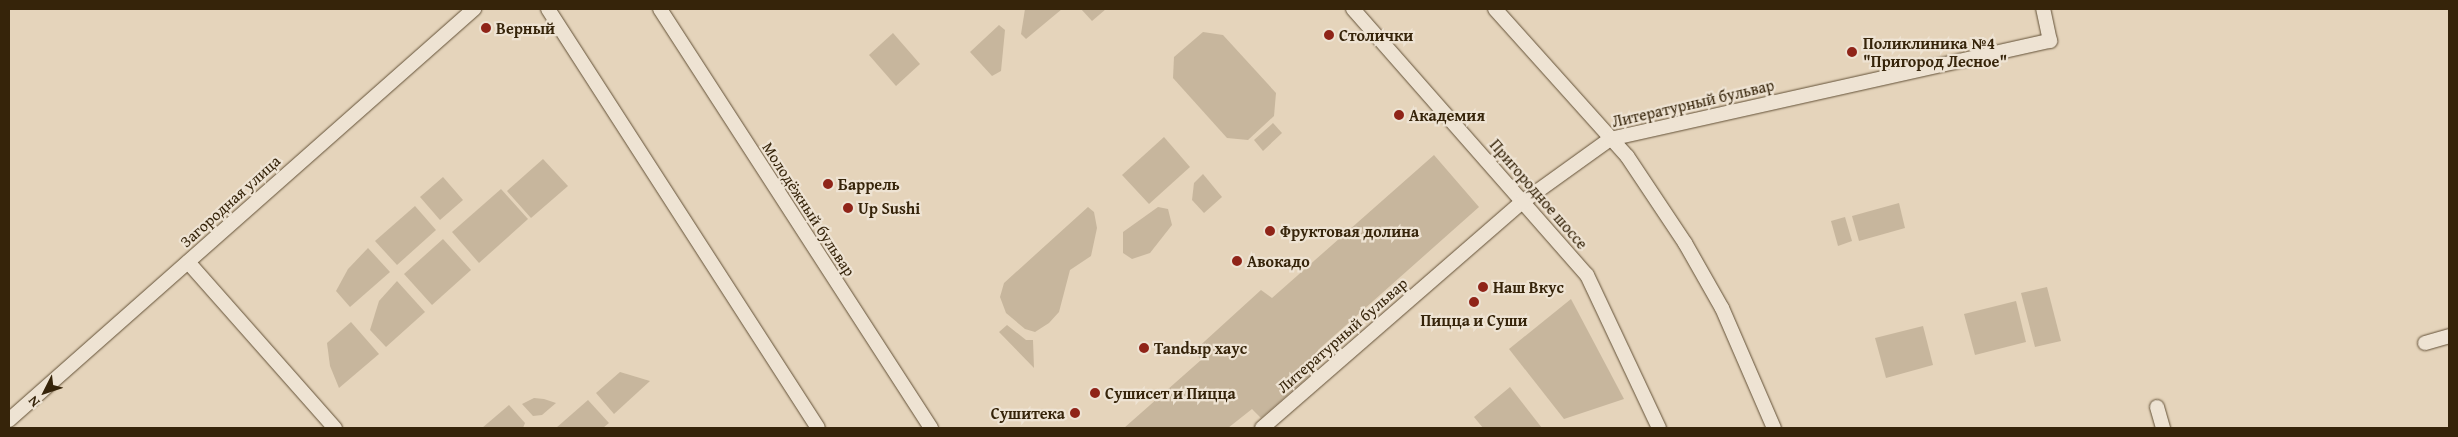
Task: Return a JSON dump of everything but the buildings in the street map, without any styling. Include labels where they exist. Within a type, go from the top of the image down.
[{"type":"street","name":"Загородная улица","points":[[9,420],[474,9]]},
{"type":"street","points":[[548,9],[818,428]]},
{"type":"street","name":"Молодёжный бульвар","points":[[660,9],[931,428]]},
{"type":"street","name":"Пригородное шоссе","points":[[1353,9],[1521,203],[1587,275],[1659,428]]},
{"type":"street","points":[[1495,9],[1610,139],[1690,251],[1722,308],[1774,428]]},
{"type":"street","name":"Литературный бульвар","points":[[1262,428],[1521,203],[1610,139],[2050,41],[2042,9]]},
{"type":"street","points":[[188,262],[335,428]]},
{"type":"street","points":[[2424,342],[2449,336]]},
{"type":"street","points":[[2157,408],[2162,428]]},
{"type":"shaded area","points":[[1025,9],[1062,9],[1026,39],[1021,34]]},
{"type":"shaded area","points":[[1081,9],[1106,9],[1092,21]]},
{"type":"shaded area","points":[[999,25],[1005,30],[1001,71],[992,76],[970,52]]},
{"type":"shaded area","points":[[1203,32],[1223,35],[1276,93],[1274,116],[1248,140],[1227,138],[1173,78],[1174,57]]},
{"type":"shaded area","points":[[893,33],[920,64],[896,86],[869,55]]},
{"type":"shaded area","points":[[1273,123],[1282,133],[1263,151],[1254,140]]},
{"type":"shaded area","points":[[1164,137],[1190,167],[1149,204],[1122,175]]},
{"type":"shaded area","points":[[1434,155],[1479,207],[1318,350],[1314,372],[1261,418],[1252,409],[1228,428],[1124,428],[1201,360],[1194,351],[1261,290],[1272,298]]},
{"type":"shaded area","points":[[543,159],[568,186],[531,218],[507,191]]},
{"type":"shaded area","points":[[1203,174],[1222,197],[1204,213],[1192,200],[1194,183]]},
{"type":"shaded area","points":[[443,177],[463,200],[440,220],[420,197]]},
{"type":"shaded area","points":[[501,189],[528,219],[479,263],[452,232]]},
{"type":"shaded area","points":[[1899,203],[1905,228],[1859,241],[1852,216]]},
{"type":"shaded area","points":[[415,206],[436,230],[397,265],[375,241]]},
{"type":"shaded area","points":[[1088,207],[1094,212],[1097,228],[1091,256],[1070,270],[1059,312],[1049,323],[1035,332],[1025,329],[1006,313],[1000,297],[1004,283]]},
{"type":"shaded area","points":[[1158,207],[1168,209],[1172,225],[1150,253],[1132,259],[1123,253],[1123,232]]},
{"type":"shaded area","points":[[1845,217],[1852,241],[1838,246],[1831,221]]},
{"type":"shaded area","points":[[443,239],[471,270],[432,305],[404,274]]},
{"type":"shaded area","points":[[368,248],[390,272],[350,307],[336,291],[348,269]]},
{"type":"shaded area","points":[[397,281],[425,312],[386,347],[370,330],[379,301]]},
{"type":"shaded area","points":[[2047,287],[2061,341],[2035,347],[2021,293]]},
{"type":"shaded area","points":[[1571,299],[1624,399],[1564,419],[1509,349]]},
{"type":"shaded area","points":[[2016,301],[2026,342],[1975,355],[1964,314]]},
{"type":"shaded area","points":[[351,322],[379,354],[339,388],[330,366],[327,343]]},
{"type":"shaded area","points":[[1007,325],[1026,340],[1033,340],[1034,368],[999,332]]},
{"type":"shaded area","points":[[1923,326],[1933,365],[1886,378],[1875,338]]},
{"type":"shaded area","points":[[620,372],[650,381],[614,414],[596,393]]},
{"type":"shaded area","points":[[1510,387],[1542,428],[1483,428],[1474,417]]},
{"type":"shaded area","points":[[534,398],[556,403],[542,415],[533,416],[522,404]]},
{"type":"shaded area","points":[[588,400],[609,423],[603,428],[556,428]]},
{"type":"shaded area","points":[[509,405],[525,423],[523,428],[482,428]]},
{"type":"place","name":"Верный","points":[[486,28]]},
{"type":"place","name":"Столички","points":[[1329,35]]},
{"type":"place","name":"Поликлиника №4 \"Пригород Лесное\"","points":[[1852,52]]},
{"type":"place","name":"Академия","points":[[1399,115]]},
{"type":"place","name":"Баррель","points":[[828,184]]},
{"type":"place","name":"Up Sushi","points":[[848,208]]},
{"type":"place","name":"Фруктовая долина","points":[[1270,231]]},
{"type":"place","name":"Авокадо","points":[[1237,261]]},
{"type":"place","name":"Наш Вкус","points":[[1483,287]]},
{"type":"place","name":"Пицца и Суши","points":[[1474,302]]},
{"type":"place","name":"Tandыр хаус","points":[[1144,348]]},
{"type":"place","name":"Сушисет и Пицца","points":[[1095,393]]},
{"type":"place","name":"Сушитека","points":[[1075,413]]}]
